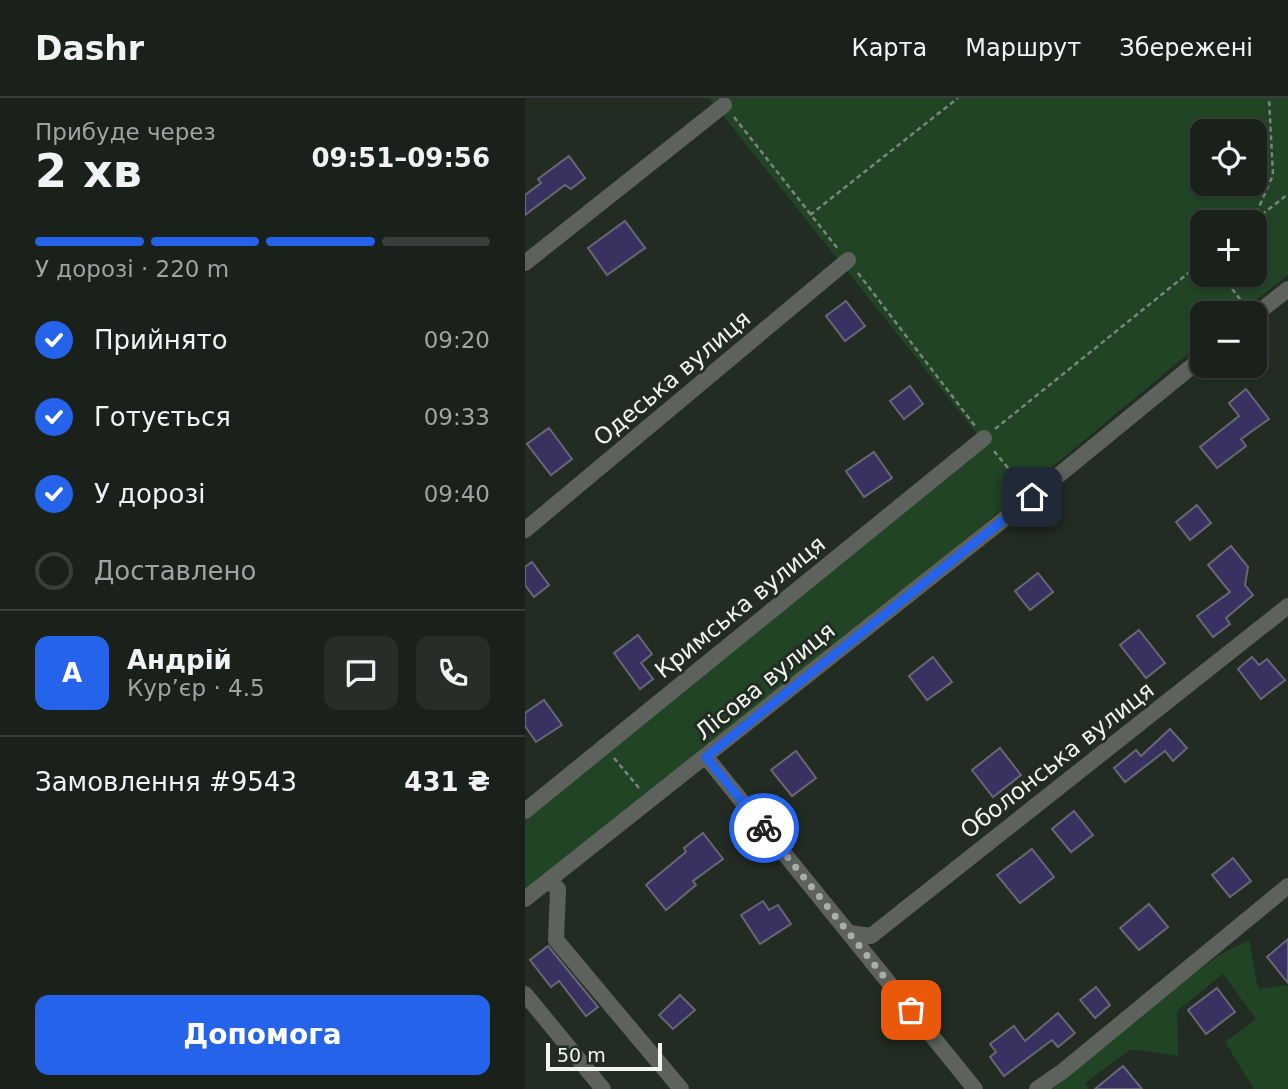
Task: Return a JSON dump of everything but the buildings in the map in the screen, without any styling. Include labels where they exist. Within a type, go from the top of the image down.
[{"type":"street","points":[[525,263],[724,105]]},
{"type":"street","name":"Одеська вулиця","points":[[525,530],[848,260]]},
{"type":"street","points":[[1267,306],[1288,289]]},
{"type":"street","name":"Лісова вулиця","points":[[525,899],[1032,497],[1190,368]]},
{"type":"street","name":"Кримська вулиця","points":[[525,811],[984,438]]},
{"type":"street","name":"Оболонська вулиця","points":[[850,933],[871,936],[1288,606]]},
{"type":"street","points":[[706,757],[974,1088]]},
{"type":"street","points":[[549,881],[558,890],[556,940],[681,1089]]},
{"type":"street","points":[[1038,1089],[1288,886]]},
{"type":"street","points":[[525,994],[603,1089]]},
{"type":"path","points":[[810,215],[958,98]]},
{"type":"path","points":[[1258,210],[1272,175],[1269,98]]},
{"type":"path","points":[[724,105],[1032,497]]},
{"type":"path","points":[[1267,211],[1288,194]]},
{"type":"path","points":[[984,438],[1190,272]]},
{"type":"path","points":[[605,746],[649,801]]},
{"type":"green space","points":[[709,98],[1288,98],[1288,275],[1254,301],[1190,301],[1190,352],[525,907],[525,801],[977,434]]},
{"type":"green space","points":[[1249,940],[1258,989],[1288,985],[1288,1089],[1254,1089],[1225,1042],[1256,1019],[1223,974],[1177,1011],[1178,1056],[1131,1049],[1085,1083],[1089,1089],[1044,1089],[1216,957]]},
{"type":"way so far","points":[[764,828],[911,1010]]},
{"type":"route","points":[[764,828],[706,757],[1032,497]]}]
